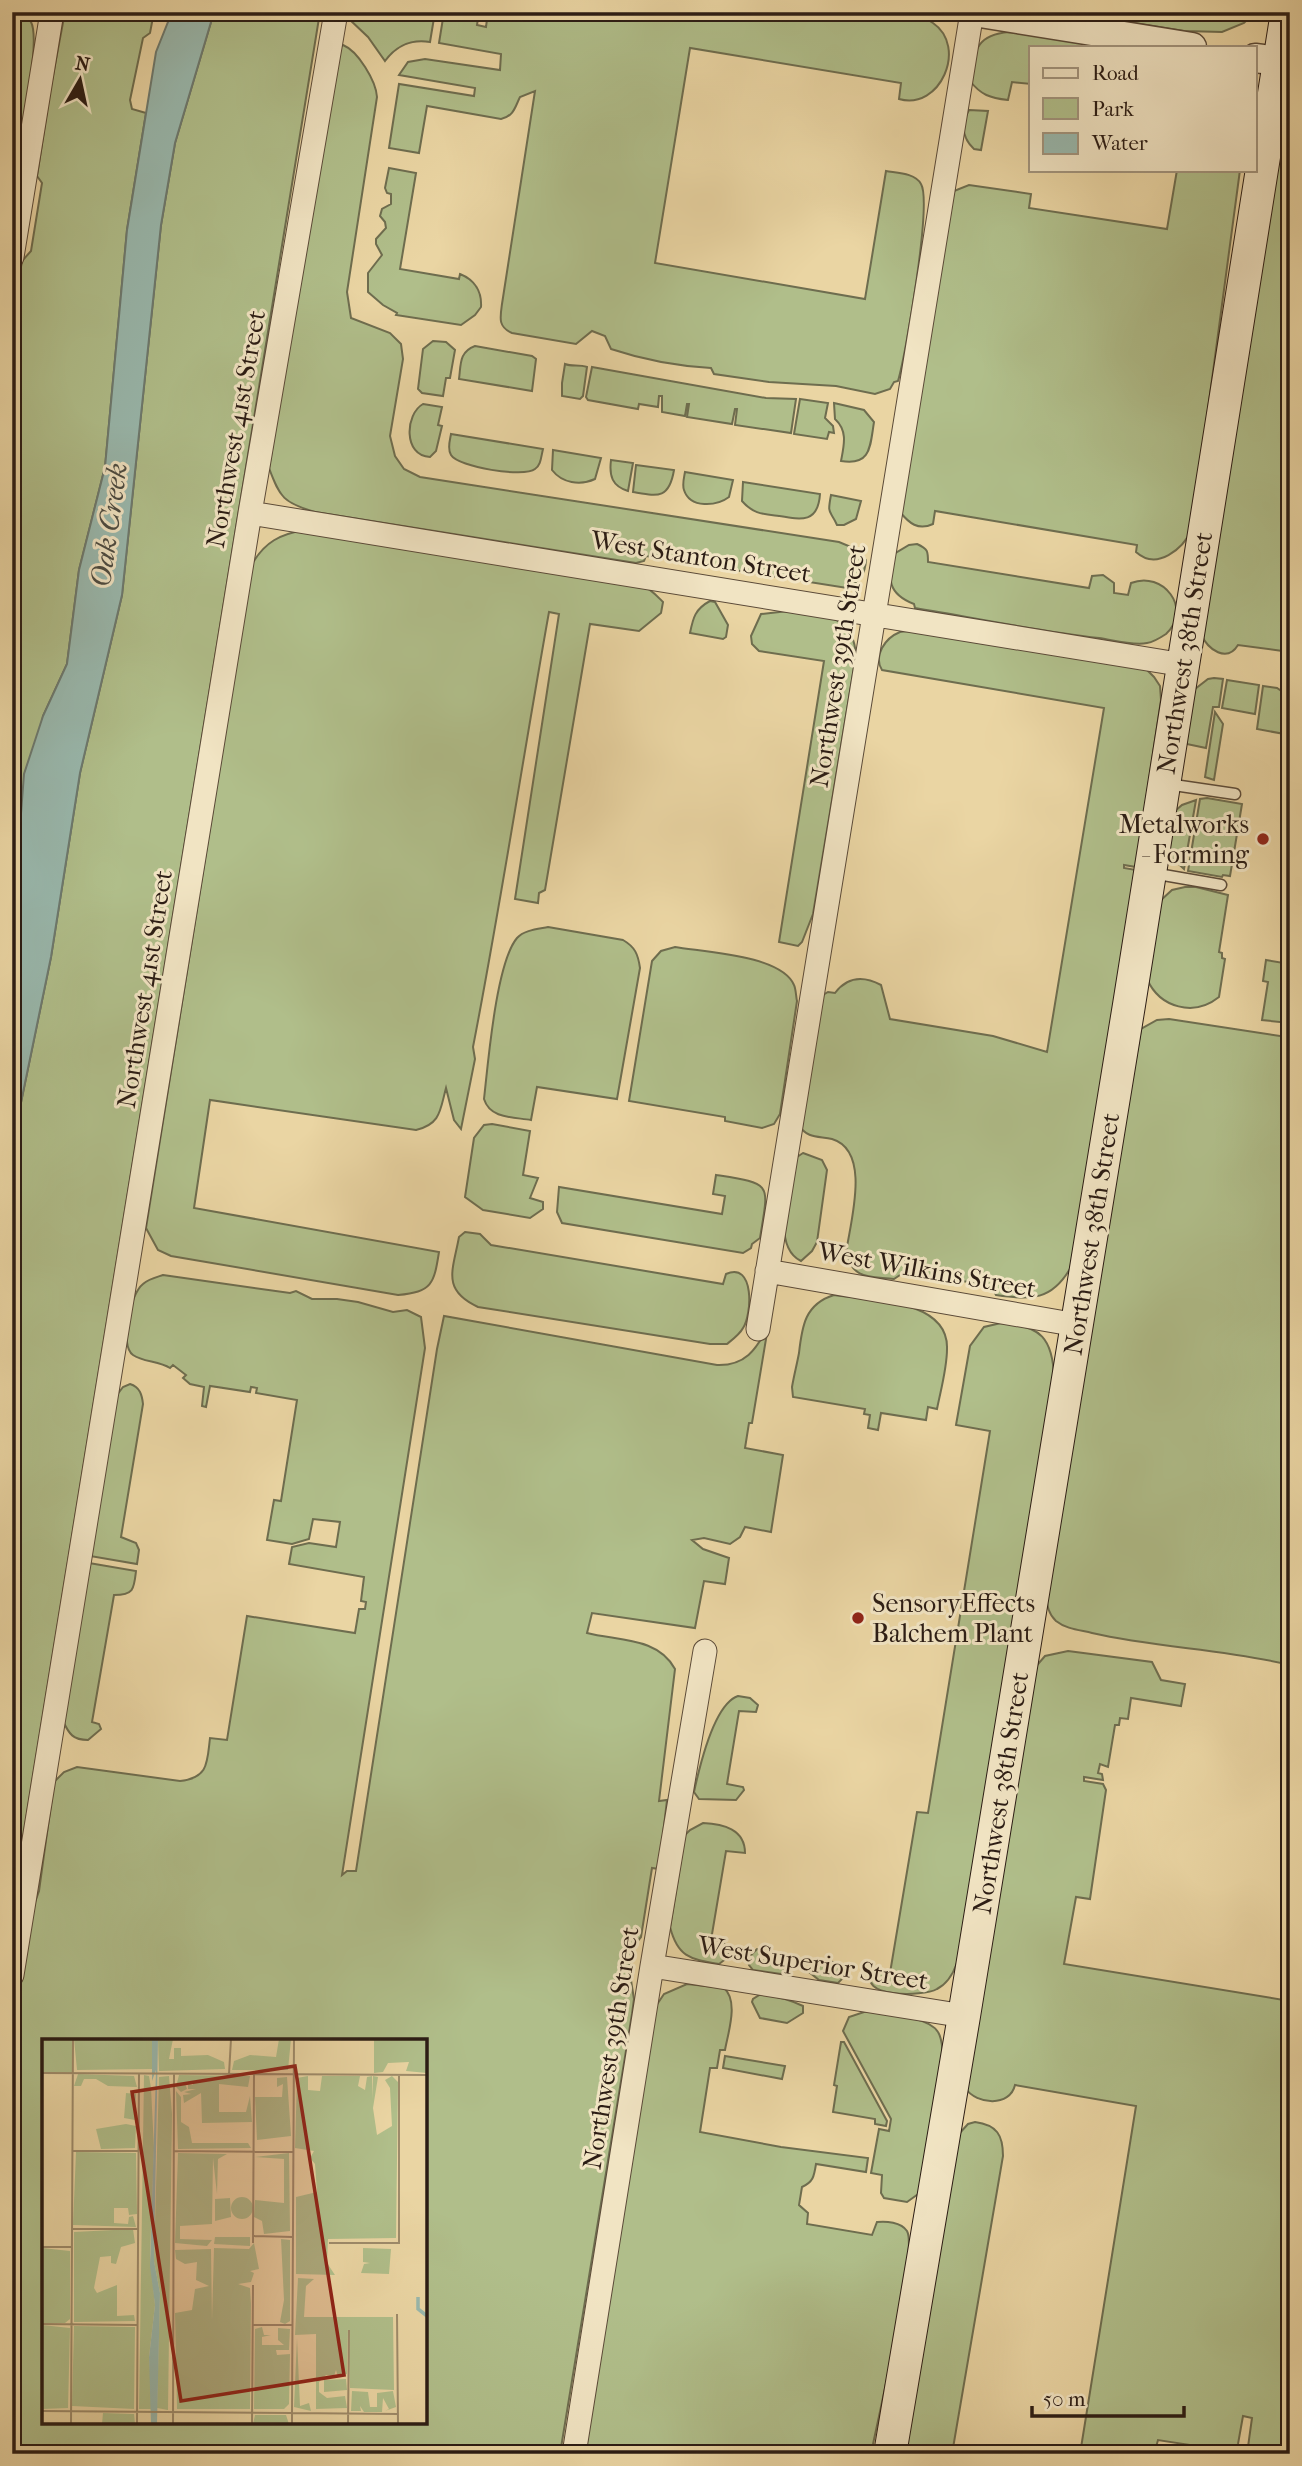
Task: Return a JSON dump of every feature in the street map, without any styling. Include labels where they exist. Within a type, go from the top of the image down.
[{"type":"main road","name":"Northwest 38th Street","points":[[890,2454],[1165,784],[1274,61],[1287,12]]},
{"type":"street","points":[[12,257],[52,12]]},
{"type":"street","name":"Northwest 41st Street","points":[[12,1975],[250,513],[336,12]]},
{"type":"street","points":[[973,12],[1186,46]]},
{"type":"street","name":"Northwest 39th Street","points":[[758,1329],[973,12]]},
{"type":"street","name":"West Stanton Street","points":[[250,513],[1184,665]]},
{"type":"street","name":"West Wilkins Street","points":[[767,1271],[1077,1325]]},
{"type":"street","name":"Northwest 39th Street","points":[[574,2454],[705,1651]]},
{"type":"street","name":"West Superior Street","points":[[652,1966],[964,2016]]},
{"type":"lane","points":[[1165,784],[1235,794]]},
{"type":"lane","points":[[1150,873],[1221,885]]},
{"type":"green space","points":[[12,12],[27,17],[34,34],[31,75],[12,184]]},
{"type":"green space","points":[[65,12],[154,12],[150,33],[143,38],[130,100],[132,109],[146,113],[127,230],[105,467],[79,570],[67,664],[43,716],[12,932],[12,318],[22,261],[31,251],[42,183],[37,176]]},
{"type":"green space","points":[[214,12],[320,12],[12,1906],[12,1146],[51,957],[80,773],[122,595],[161,225],[175,143]]},
{"type":"green space","points":[[348,12],[435,12],[430,42],[405,44],[385,61],[368,37],[348,18]]},
{"type":"green space","points":[[444,12],[479,12],[477,25],[486,27],[488,12],[880,12],[915,16],[933,23],[943,34],[948,47],[948,61],[937,87],[927,96],[914,100],[899,99],[901,83],[690,48],[655,263],[865,299],[886,171],[915,178],[921,184],[923,197],[921,247],[907,342],[898,381],[894,382],[890,389],[875,394],[836,386],[769,382],[714,374],[711,368],[661,362],[623,353],[611,349],[605,336],[592,331],[576,344],[507,331],[502,325],[501,314],[535,91],[520,97],[511,113],[501,119],[427,106],[419,153],[389,148],[399,84],[474,96],[475,88],[399,75],[408,62],[425,59],[500,70],[501,54],[439,43]]},
{"type":"green space","points":[[1067,12],[1255,12],[1244,23],[1222,32],[1184,31]]},
{"type":"green space","points":[[1009,32],[1110,46],[1029,46],[1029,84],[1012,82],[1008,100],[982,93],[970,81],[979,46],[989,37]]},
{"type":"green space","points":[[343,45],[354,53],[365,67],[377,97],[347,292],[351,318],[390,333],[401,344],[403,359],[390,436],[395,456],[404,469],[420,477],[839,542],[856,549],[866,560],[863,574],[858,580],[847,588],[646,556],[644,561],[636,563],[315,512],[296,506],[284,498],[269,468],[336,50]]},
{"type":"green space","points":[[1290,107],[1290,652],[1238,645],[1229,653],[1223,654],[1208,645],[1201,634],[1280,141]]},
{"type":"green space","points":[[969,110],[988,111],[981,150],[974,149],[965,136],[964,126]]},
{"type":"green space","points":[[389,168],[416,173],[400,269],[459,279],[460,274],[474,283],[479,292],[481,307],[461,325],[396,315],[397,313],[368,292],[368,273],[382,255],[376,244],[376,239],[386,228],[380,216],[382,209],[391,204],[391,194],[387,193],[385,188]]},
{"type":"green space","points":[[1177,172],[1240,172],[1192,529],[1182,544],[1168,555],[1152,559],[1136,552],[1137,545],[935,511],[933,524],[923,527],[910,522],[900,512],[954,191],[969,185],[1031,194],[1029,208],[1167,229]]},
{"type":"green space","points":[[433,341],[446,342],[455,350],[450,378],[446,378],[443,396],[422,393],[418,389],[423,349]]},
{"type":"green space","points":[[475,346],[532,356],[536,359],[532,391],[459,379],[463,355]]},
{"type":"green space","points":[[565,364],[587,367],[583,396],[580,399],[562,396]]},
{"type":"green space","points":[[592,367],[766,398],[796,399],[791,433],[735,425],[737,409],[732,424],[687,417],[689,404],[685,416],[662,412],[662,396],[659,396],[658,407],[639,404],[638,409],[588,400],[586,397]]},
{"type":"green space","points":[[800,399],[828,403],[825,418],[833,426],[834,433],[829,432],[827,439],[794,434]]},
{"type":"green space","points":[[834,403],[864,410],[874,422],[870,447],[858,461],[841,461],[843,433],[835,419]]},
{"type":"green space","points":[[423,404],[442,407],[438,425],[442,426],[436,451],[430,457],[421,455],[411,442],[410,425],[417,409]]},
{"type":"green space","points":[[451,434],[543,449],[535,469],[518,472],[491,470],[466,464],[451,455]]},
{"type":"green space","points":[[553,450],[601,458],[595,479],[577,483],[561,478],[552,470]]},
{"type":"green space","points":[[611,460],[633,463],[628,491],[613,480]]},
{"type":"green space","points":[[636,465],[674,470],[669,487],[661,494],[655,495],[633,492]]},
{"type":"green space","points":[[685,472],[733,480],[729,497],[711,504],[692,500],[683,488]]},
{"type":"green space","points":[[743,482],[820,494],[819,503],[812,515],[802,518],[759,513],[742,501]]},
{"type":"green space","points":[[831,495],[861,501],[856,519],[844,525],[837,525],[829,510]]},
{"type":"green space","points":[[305,530],[545,571],[627,582],[647,588],[663,602],[661,613],[639,631],[590,624],[545,890],[539,893],[538,903],[515,899],[559,614],[549,612],[461,1129],[454,1120],[446,1088],[435,1120],[416,1130],[210,1100],[194,1208],[439,1252],[433,1279],[425,1289],[409,1294],[398,1295],[171,1256],[158,1250],[146,1228],[252,564],[274,540]]},
{"type":"green space","points":[[917,544],[927,551],[928,562],[1089,588],[1092,576],[1103,575],[1114,583],[1114,593],[1128,595],[1131,583],[1143,580],[1154,582],[1171,594],[1175,603],[1174,624],[1157,640],[1136,644],[915,608],[914,604],[894,590],[890,578],[894,554],[909,545]]},
{"type":"green space","points":[[710,601],[715,602],[728,625],[726,637],[723,639],[690,633],[696,614]]},
{"type":"green space","points":[[797,610],[829,617],[845,626],[854,643],[856,656],[813,914],[798,946],[779,942],[824,661],[759,651],[752,644],[751,636],[761,614]]},
{"type":"green space","points":[[918,630],[1146,669],[1160,686],[1161,700],[1136,867],[1124,865],[1124,868],[1136,870],[1071,1267],[1056,1286],[1040,1296],[1020,1298],[996,1295],[991,1285],[903,1273],[894,1279],[870,1277],[858,1272],[849,1262],[846,1253],[856,1189],[852,1158],[844,1146],[832,1139],[810,1135],[799,1125],[823,995],[828,992],[835,993],[845,983],[856,979],[881,985],[890,1019],[993,1036],[1047,1052],[1104,708],[882,670],[879,659],[885,643],[900,632]]},
{"type":"green space","points":[[1208,679],[1223,679],[1219,707],[1213,707],[1206,748],[1182,743],[1195,689]]},
{"type":"green space","points":[[1227,680],[1259,685],[1255,714],[1222,708]]},
{"type":"green space","points":[[1263,686],[1277,688],[1290,697],[1290,735],[1257,729]]},
{"type":"green space","points":[[1215,712],[1223,724],[1214,780],[1205,777]]},
{"type":"green space","points":[[1200,799],[1242,804],[1230,876],[1188,871]]},
{"type":"green space","points":[[1196,800],[1184,869],[1168,850],[1175,811]]},
{"type":"green space","points":[[1185,887],[1228,895],[1219,952],[1225,959],[1219,997],[1199,1007],[1189,1008],[1169,1003],[1160,997],[1147,979],[1160,901],[1172,890]]},
{"type":"green space","points":[[548,927],[623,940],[637,955],[640,968],[617,1099],[537,1087],[531,1120],[503,1116],[491,1110],[484,1099],[498,991],[510,951],[517,938],[527,932]]},
{"type":"green space","points":[[675,947],[758,961],[786,975],[794,985],[797,1001],[780,1114],[774,1124],[762,1128],[725,1121],[725,1117],[629,1101],[652,961],[661,951]]},
{"type":"green space","points":[[1266,960],[1290,964],[1289,1023],[1262,1020],[1268,982],[1263,981]]},
{"type":"green space","points":[[1169,1019],[1280,1036],[1290,1034],[1290,1665],[1073,1629],[1056,1621],[1047,1603],[1045,1591],[1141,1029],[1157,1020]]},
{"type":"green space","points":[[484,1125],[530,1131],[523,1175],[538,1178],[530,1198],[543,1202],[543,1209],[530,1218],[483,1210],[465,1197],[474,1138]]},
{"type":"green space","points":[[803,1153],[822,1160],[827,1170],[817,1242],[801,1261],[792,1253],[786,1242],[784,1214],[794,1159]]},
{"type":"green space","points":[[716,1175],[748,1181],[763,1189],[765,1206],[760,1238],[743,1253],[562,1223],[557,1212],[559,1187],[722,1214],[725,1196],[713,1194]]},
{"type":"green space","points":[[465,1232],[480,1234],[491,1245],[723,1284],[726,1274],[735,1272],[742,1275],[749,1291],[746,1321],[740,1332],[727,1344],[710,1344],[478,1307],[459,1294],[452,1278],[459,1237]]},
{"type":"green space","points":[[163,1275],[290,1293],[296,1291],[312,1299],[358,1302],[393,1312],[407,1310],[421,1317],[425,1348],[342,1875],[347,1871],[356,1871],[444,1316],[717,1365],[735,1363],[748,1355],[768,1327],[752,1423],[749,1423],[745,1448],[783,1455],[771,1532],[745,1527],[740,1537],[730,1544],[704,1538],[692,1540],[703,1549],[729,1558],[725,1584],[704,1581],[695,1628],[592,1613],[587,1633],[648,1646],[668,1659],[675,1669],[659,1801],[667,1800],[659,1869],[652,1868],[641,1937],[632,1948],[629,1968],[634,1999],[632,2014],[560,2454],[12,2454],[12,2026],[34,1905],[39,1891],[54,1782],[64,1772],[77,1767],[180,1781],[196,1776],[205,1767],[210,1738],[227,1740],[247,1616],[355,1633],[359,1609],[365,1609],[366,1602],[361,1601],[364,1577],[289,1564],[292,1547],[309,1543],[336,1547],[340,1522],[313,1519],[309,1539],[292,1544],[267,1540],[274,1500],[281,1501],[297,1400],[256,1393],[257,1388],[251,1387],[250,1392],[210,1386],[206,1407],[202,1406],[204,1387],[190,1384],[183,1378],[186,1375],[173,1365],[170,1368],[133,1355],[127,1341],[130,1308],[138,1290],[150,1279]]},
{"type":"green space","points":[[834,1295],[904,1305],[935,1320],[944,1333],[947,1356],[937,1409],[928,1407],[926,1420],[881,1413],[878,1430],[868,1428],[870,1415],[864,1414],[865,1409],[793,1397],[792,1387],[807,1317],[817,1304]]},
{"type":"green space","points":[[1001,1323],[1026,1327],[1042,1337],[1051,1353],[1054,1378],[957,1963],[949,1978],[937,1989],[919,1993],[893,1993],[873,1986],[870,1979],[873,1970],[890,1973],[917,1812],[928,1813],[990,1431],[956,1425],[970,1346],[984,1327]]},
{"type":"green space","points":[[130,1384],[140,1392],[143,1404],[121,1537],[136,1543],[139,1550],[137,1564],[90,1556],[117,1395],[123,1387]]},
{"type":"green space","points":[[89,1563],[136,1571],[132,1590],[126,1594],[114,1595],[92,1722],[99,1724],[101,1729],[88,1740],[72,1735],[63,1721]]},
{"type":"green space","points":[[1068,1651],[1152,1662],[1161,1680],[1185,1684],[1181,1706],[1131,1698],[1128,1719],[1120,1718],[1119,1725],[1115,1725],[1108,1767],[1100,1764],[1098,1773],[1102,1774],[1103,1780],[1084,1777],[1084,1781],[1103,1784],[1106,1790],[1090,1899],[1076,1897],[1064,1964],[1290,2001],[1290,2454],[1247,2454],[1252,2418],[1243,2416],[1234,2454],[1210,2454],[1210,2448],[1158,2440],[1154,2454],[1080,2454],[1136,2106],[1015,2085],[1007,2097],[993,2101],[977,2098],[965,2088],[1032,1671],[1045,1656]]},
{"type":"green space","points":[[738,1696],[750,1698],[758,1705],[756,1712],[739,1711],[727,1784],[743,1787],[744,1790],[736,1800],[699,1799],[694,1792],[709,1738],[722,1711],[729,1701]]},
{"type":"green space","points":[[703,1823],[732,1829],[741,1838],[745,1853],[726,1851],[711,1940],[724,1943],[729,1950],[727,1958],[719,1964],[687,1955],[677,1945],[670,1927],[685,1835]]},
{"type":"green space","points":[[757,1949],[788,1957],[784,1971],[781,1974],[753,1970],[748,1958]]},
{"type":"green space","points":[[814,1959],[839,1964],[846,1969],[847,1974],[838,1983],[819,1980],[809,1972]]},
{"type":"green space","points":[[687,1984],[724,1988],[732,2009],[725,2050],[720,2050],[717,2068],[710,2068],[700,2132],[781,2147],[868,2158],[866,2172],[816,2164],[809,2183],[802,2187],[799,2205],[808,2213],[807,2224],[872,2235],[877,2222],[885,2222],[897,2224],[907,2231],[909,2245],[902,2301],[871,2454],[583,2454],[654,2009],[664,1994]]},
{"type":"green space","points":[[761,1994],[803,2006],[803,2013],[787,2023],[760,2018],[752,2002]]},
{"type":"green space","points":[[867,2011],[925,2022],[938,2032],[941,2040],[943,2054],[921,2192],[907,2202],[884,2198],[881,2193],[882,2175],[871,2173],[879,2129],[889,2131],[891,2119],[843,2031],[849,2017]]},
{"type":"green space","points":[[841,2042],[844,2042],[887,2121],[886,2126],[875,2124],[875,2119],[833,2112]]},
{"type":"green space","points":[[725,2056],[785,2066],[782,2079],[723,2068]]},
{"type":"green space","points":[[975,2122],[989,2126],[997,2132],[1002,2142],[1003,2156],[952,2454],[903,2454],[958,2135],[968,2124]]},
{"type":"water","name":"Oak Creek","points":[[172,12],[214,12],[175,143],[161,225],[122,595],[80,773],[51,957],[12,1146],[12,932],[24,774],[43,716],[67,664],[79,570],[105,467],[127,230],[156,52]]},
{"type":"place","name":"Metalworks - Forming","points":[[1263,839]]},
{"type":"place","name":"SensoryEffects Balchem Plant","points":[[858,1618]]}]
